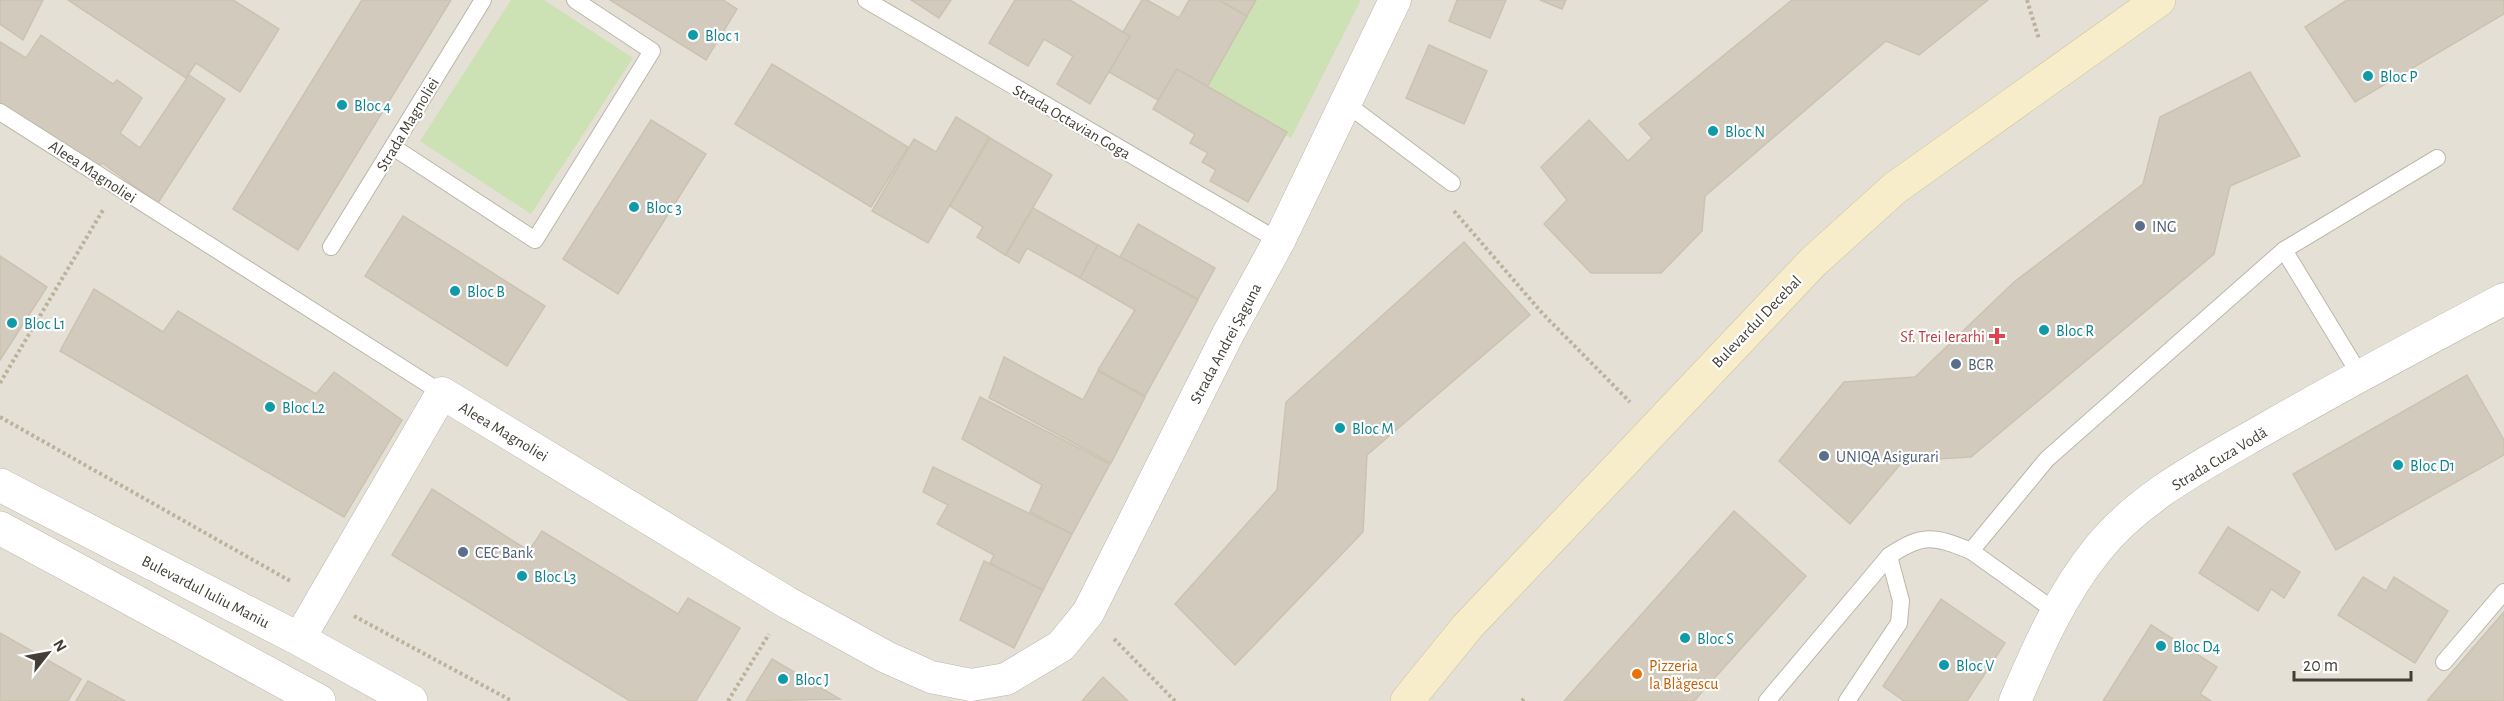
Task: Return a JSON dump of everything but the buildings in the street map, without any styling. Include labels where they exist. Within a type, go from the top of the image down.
[{"type":"main road","name":"Bulevardul Decebal","points":[[1407,701],[1467,627],[1813,262],[1895,188],[2159,0]]},
{"type":"street","name":"Strada Andrei Șaguna","points":[[1030,666],[1061,646],[1088,613],[1228,334],[1279,241],[1395,0]]},
{"type":"street","name":"Strada Cuza Vodă","points":[[2015,701],[2055,611],[2097,549],[2138,509],[2192,471],[2360,375],[2504,299]]},
{"type":"street","points":[[299,639],[442,393]]},
{"type":"street","name":"Aleea Magnoliei","points":[[442,393],[788,603],[886,657],[931,677],[971,685],[1006,679],[1030,666]]},
{"type":"street","name":"Bulevardul Iuliu Maniu","points":[[0,485],[299,639],[411,701]]},
{"type":"street","points":[[0,528],[319,701]]},
{"type":"lane","name":"Strada Magnoliei","points":[[331,247],[483,0]]},
{"type":"lane","points":[[393,147],[535,240],[652,51],[576,0]]},
{"type":"lane","name":"Strada Octavian Goga","points":[[866,0],[1279,241]]},
{"type":"lane","points":[[1344,102],[1452,183]]},
{"type":"lane","name":"Aleea Magnoliei","points":[[0,112],[442,393]]},
{"type":"lane","points":[[1971,550],[2047,459],[2284,250],[2437,158]]},
{"type":"lane","points":[[2284,250],[2360,375]]},
{"type":"lane","points":[[1767,701],[1889,556],[1910,543],[1930,538],[1971,550],[2055,611]]},
{"type":"lane","points":[[1847,701],[1899,623],[1901,601],[1889,556]]},
{"type":"lane","points":[[2445,662],[2504,592]]},
{"type":"path","points":[[0,383],[117,187]]},
{"type":"path","points":[[1452,209],[1543,314],[1655,427]]},
{"type":"path","points":[[0,417],[322,599],[512,701]]},
{"type":"path","points":[[728,701],[788,603]]},
{"type":"path","points":[[1088,613],[1175,701]]},
{"type":"shaded area","points":[[0,0],[2504,0],[2504,701],[0,701]]},
{"type":"green space","points":[[511,0],[544,0],[633,58],[531,214],[420,141]]},
{"type":"green space","points":[[1245,0],[1361,0],[1291,138],[1199,86]]},
{"type":"place","name":"Bloc 1","points":[[693,35]]},
{"type":"place","name":"Bloc P","points":[[2368,76]]},
{"type":"place","name":"Bloc 4","points":[[342,105]]},
{"type":"place","name":"Bloc N","points":[[1713,131]]},
{"type":"place","name":"Bloc 3","points":[[634,207]]},
{"type":"place","name":"ING","points":[[2140,226]]},
{"type":"place","name":"Bloc B","points":[[455,291]]},
{"type":"place","name":"Bloc L1","points":[[12,323]]},
{"type":"place","name":"Bloc R","points":[[2044,330]]},
{"type":"place","name":"Sf. Trei Ierarhi","points":[[1997,336]]},
{"type":"place","name":"BCR","points":[[1956,364]]},
{"type":"place","name":"Bloc L2","points":[[270,407]]},
{"type":"place","name":"Bloc M","points":[[1340,428]]},
{"type":"place","name":"UNIQA Asigurari","points":[[1824,456]]},
{"type":"place","name":"Bloc D1","points":[[2398,465]]},
{"type":"place","name":"CEC Bank","points":[[463,552]]},
{"type":"place","name":"Bloc L3","points":[[522,576]]},
{"type":"place","name":"Bloc S","points":[[1685,638]]},
{"type":"place","name":"Bloc D4","points":[[2161,646]]},
{"type":"place","name":"Bloc V","points":[[1944,665]]},
{"type":"place","name":"Pizzeria la Blăgescu","points":[[1637,674]]},
{"type":"place","name":"Bloc J","points":[[783,679]]}]
